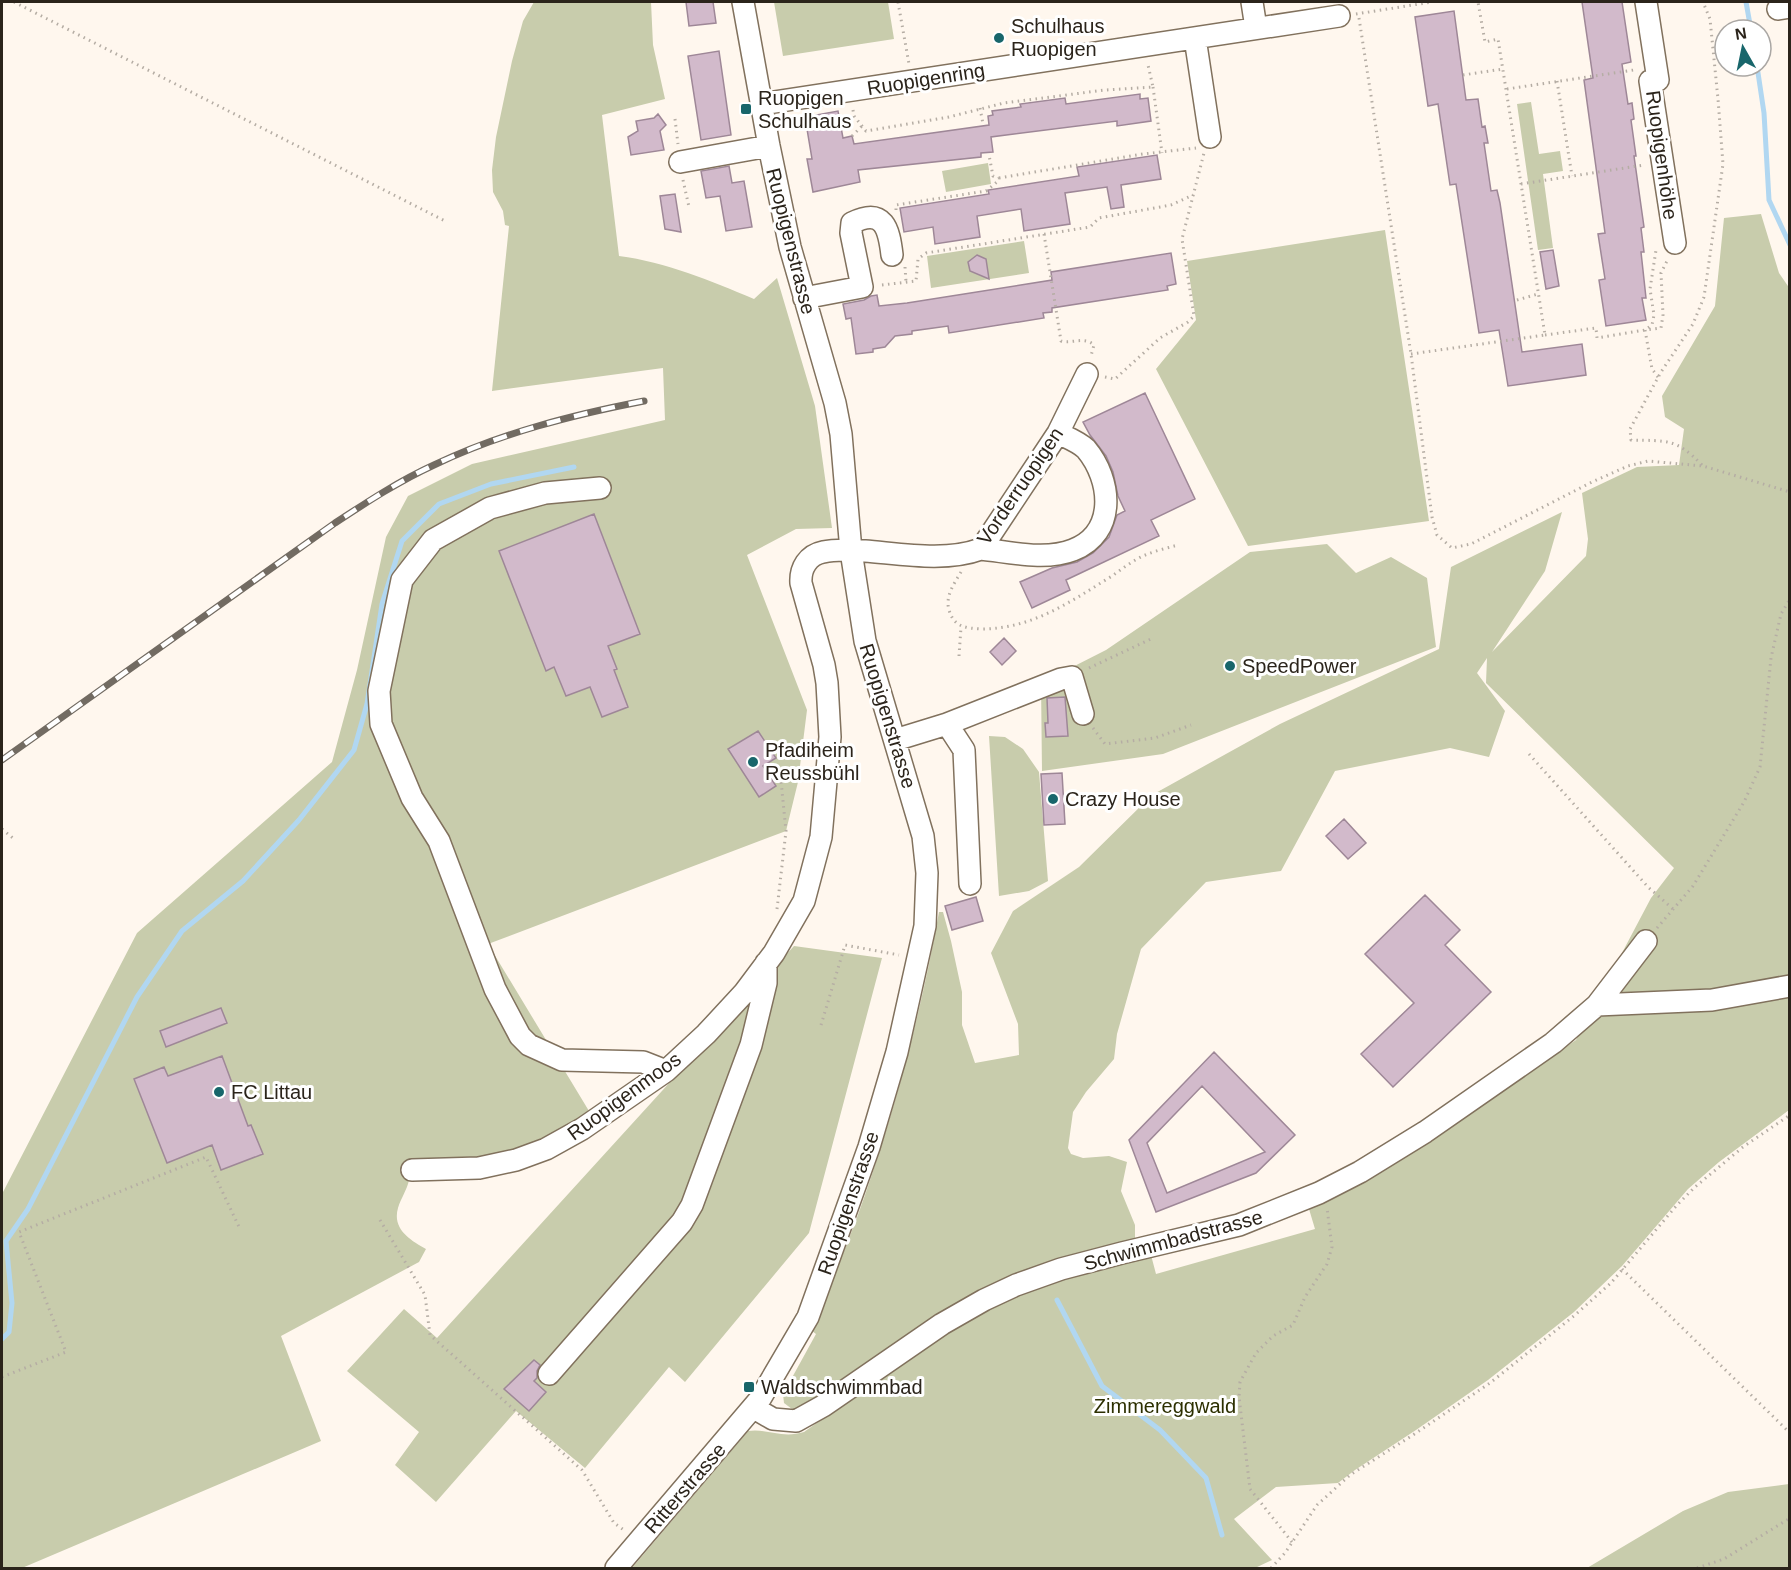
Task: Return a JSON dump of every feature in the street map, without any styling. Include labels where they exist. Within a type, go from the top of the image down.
[{"type":"street","name":"Ruopigenstrasse","points":[[743,2],[790,247],[835,403],[841,434],[851,551],[865,641],[919,815],[927,873],[925,926],[912,990],[897,1052],[869,1147],[808,1317],[780,1369],[754,1408]]},
{"type":"street","points":[[1252,2],[1256,28]]},
{"type":"street","name":"Ruopigenhöhe","points":[[1646,2],[1658,80],[1650,81],[1675,243]]},
{"type":"street","name":"Ruopigenring","points":[[761,104],[1339,16]]},
{"type":"street","points":[[1195,38],[1210,137]]},
{"type":"street","points":[[680,162],[769,146]]},
{"type":"street","points":[[804,298],[862,287],[851,233],[852,223],[861,218],[881,220],[898,259]]},
{"type":"street","name":"Vorderruopigen","points":[[851,551],[947,556],[973,551],[1058,433],[1087,374]]},
{"type":"street","points":[[973,551],[1047,556],[1081,547],[1096,534],[1105,515],[1107,495],[1105,484],[1085,448],[1058,433]]},
{"type":"street","points":[[600,488],[545,493],[490,508],[433,540],[402,580],[379,691],[381,724],[412,798],[439,841],[495,989],[520,1036],[529,1045],[562,1060],[643,1062],[666,1071]]},
{"type":"street","name":"Ruopigenmoos","points":[[412,1170],[478,1168],[516,1160],[546,1149],[582,1129],[666,1071],[706,1034],[744,993],[774,954],[804,901],[821,837],[830,737],[824,665],[800,573],[812,557],[823,552],[851,551]]},
{"type":"street","points":[[895,740],[947,724],[1061,679],[1072,677],[1083,714]]},
{"type":"street","points":[[947,724],[964,750],[970,884]]},
{"type":"street","name":"Schwimmbadstrasse","points":[[754,1408],[772,1419],[796,1421],[823,1406],[942,1324],[984,1300],[1017,1285],[1061,1269],[1239,1225],[1319,1193],[1360,1172],[1425,1132],[1553,1043],[1597,1005],[1646,941]]},
{"type":"street","points":[[549,1374],[682,1222],[692,1205],[752,1045],[766,982],[766,963]]},
{"type":"street","points":[[1597,1005],[1712,1000],[1790,986]]},
{"type":"street","name":"Ritterstrasse","points":[[616,1569],[754,1408]]},
{"type":"path","points":[[14,2],[447,222]]},
{"type":"path","points":[[898,2],[910,71]]},
{"type":"path","points":[[1432,2],[1358,14],[1411,354],[1432,517],[1437,535],[1452,548],[1471,544],[1592,482],[1628,466],[1648,461],[1703,466],[1790,492]]},
{"type":"path","points":[[1478,2],[1485,42],[1498,39],[1545,335]]},
{"type":"path","points":[[1703,2],[1710,19],[1723,164],[1704,297],[1693,324],[1658,378],[1630,429],[1632,440],[1672,442],[1688,450],[1703,466]]},
{"type":"path","points":[[1145,45],[1162,153]]},
{"type":"path","points":[[1506,89],[1656,67]]},
{"type":"path","points":[[1464,75],[1503,69]]},
{"type":"path","points":[[1557,81],[1572,176]]},
{"type":"path","points":[[850,91],[854,116],[866,131],[949,117],[980,108],[1094,91],[1153,87]]},
{"type":"path","points":[[980,108],[983,124]]},
{"type":"path","points":[[852,136],[862,126]]},
{"type":"path","points":[[989,155],[993,176],[999,178],[1206,146],[1182,239],[1194,316],[1160,338],[1115,379],[1087,374],[1094,345],[1090,342],[1061,341],[1044,234]]},
{"type":"path","points":[[1521,184],[1663,163]]},
{"type":"path","points":[[897,217],[896,206],[986,191],[999,178]]},
{"type":"path","points":[[862,287],[916,281],[918,259],[926,253],[1090,227],[1099,218],[1171,205],[1193,195]]},
{"type":"path","points":[[1411,354],[1596,328],[1597,338],[1661,328],[1663,315],[1661,273],[1675,243]]},
{"type":"path","points":[[1645,330],[1653,325],[1654,315],[1650,289],[1657,246],[1675,243]]},
{"type":"path","points":[[898,259],[906,282]]},
{"type":"path","points":[[1517,300],[1538,294]]},
{"type":"path","points":[[1645,330],[1652,369],[1658,378]]},
{"type":"path","points":[[973,551],[950,589],[947,605],[955,623],[961,627],[990,628],[1017,625],[1058,610],[1142,556],[1179,545]]},
{"type":"path","points":[[1646,941],[1693,886],[1744,801],[1760,767],[1771,658],[1781,614],[1790,599]]},
{"type":"path","points":[[959,656],[961,627]]},
{"type":"path","points":[[1072,677],[1153,638]]},
{"type":"path","points":[[1083,714],[1105,744],[1155,738],[1191,725]]},
{"type":"path","points":[[1528,754],[1648,887],[1673,909]]},
{"type":"path","points":[[777,910],[786,831],[780,771]]},
{"type":"path","points":[[2,829],[14,839]]},
{"type":"path","points":[[821,1025],[845,945],[883,952]]},
{"type":"path","points":[[1271,1569],[1317,1505],[1350,1475],[1490,1383],[1575,1315],[1611,1283],[1695,1187],[1743,1147],[1790,1115]]},
{"type":"path","points":[[2,1377],[66,1352],[20,1232],[206,1157],[240,1229]]},
{"type":"path","points":[[1292,1542],[1250,1490],[1239,1397],[1240,1382],[1256,1353],[1273,1336],[1293,1325],[1305,1297],[1327,1264],[1332,1247],[1329,1212],[1319,1193]]},
{"type":"path","points":[[380,1220],[425,1295],[430,1335],[582,1470],[614,1523],[630,1534],[636,1544]]},
{"type":"path","points":[[1622,1269],[1790,1433]]},
{"type":"path","points":[[1697,1569],[1724,1559],[1790,1518]]},
{"type":"green space","points":[[534,2],[651,2],[653,45],[665,99],[602,115],[619,256],[671,267],[754,299],[777,278],[815,406],[832,528],[796,529],[747,555],[807,710],[798,782],[786,831],[488,944],[592,1116],[529,1149],[409,1180],[397,1215],[400,1228],[404,1233],[426,1249],[419,1262],[281,1336],[321,1441],[22,1568],[2,1568],[2,1194],[137,933],[332,762],[357,670],[386,537],[408,496],[472,464],[665,420],[663,368],[492,391],[509,226],[505,225],[503,211],[493,192],[492,170],[496,137],[512,61],[523,21]]},
{"type":"green space","points":[[774,2],[888,2],[894,39],[783,56]]},
{"type":"green space","points":[[1531,102],[1539,154],[1560,151],[1563,171],[1543,174],[1553,248],[1538,250],[1517,104]]},
{"type":"green space","points":[[988,163],[991,184],[946,192],[942,171]]},
{"type":"green space","name":"Zimmereggwald","points":[[1761,214],[1779,273],[1790,289],[1789,1110],[1719,1162],[1688,1189],[1622,1266],[1574,1312],[1488,1380],[1338,1483],[1276,1487],[1234,1519],[1272,1560],[1255,1568],[632,1568],[748,1431],[781,1434],[804,1432],[925,1346],[972,1316],[1020,1294],[1084,1271],[1151,1255],[1156,1274],[1315,1229],[1309,1209],[1387,1165],[1576,1040],[1651,898],[1674,868],[1486,683],[1487,658],[1477,673],[1505,711],[1489,757],[1450,748],[1335,771],[1281,871],[1206,882],[1141,949],[1117,1034],[1114,1059],[1086,1092],[1073,1112],[1068,1148],[1071,1154],[1083,1158],[1109,1156],[1127,1162],[1121,1191],[1135,1225],[1135,1238],[1132,1241],[1075,1257],[806,1410],[792,1409],[784,1403],[783,1394],[816,1334],[812,1331],[877,1160],[917,1019],[939,912],[943,912],[951,941],[962,992],[962,1025],[975,1063],[1019,1055],[1018,1024],[991,953],[1013,911],[1079,867],[1152,795],[1280,724],[1439,649],[1451,567],[1562,512],[1545,571],[1492,652],[1586,556],[1588,539],[1582,493],[1637,467],[1679,465],[1684,429],[1665,417],[1662,396],[1715,306],[1724,218]]},
{"type":"green space","points":[[1385,230],[1429,521],[1248,546],[1156,369],[1196,320],[1187,261]]},
{"type":"green space","points":[[1024,241],[1029,273],[931,288],[927,256]]},
{"type":"green space","name":"SpeedPower","points":[[1327,544],[1356,573],[1391,557],[1427,578],[1436,647],[1163,754],[1042,771],[1041,683],[1106,650],[1250,552]]},
{"type":"green space","points":[[989,736],[1005,737],[1023,749],[1039,772],[1048,881],[1029,891],[999,896]]},
{"type":"green space","points":[[794,946],[882,958],[809,1233],[685,1382],[669,1367],[585,1468],[516,1411],[436,1502],[395,1465],[419,1432],[347,1371],[404,1309],[437,1338]]},
{"type":"green space","points":[[1789,1484],[1789,1568],[1587,1568],[1683,1511],[1728,1492]]},
{"type":"building","points":[[686,2],[713,2],[716,23],[689,26]]},
{"type":"building","points":[[1582,2],[1622,2],[1631,62],[1622,64],[1628,104],[1632,103],[1634,119],[1631,120],[1636,156],[1634,156],[1644,227],[1641,228],[1644,252],[1641,252],[1646,298],[1642,298],[1646,320],[1606,326],[1599,280],[1605,279],[1598,234],[1605,233],[1584,80],[1593,78]]},
{"type":"building","points":[[1454,11],[1466,100],[1478,99],[1482,127],[1485,126],[1488,143],[1484,143],[1491,191],[1497,190],[1500,203],[1522,352],[1582,344],[1586,375],[1508,386],[1499,330],[1479,333],[1456,184],[1450,185],[1438,104],[1428,106],[1415,17]]},
{"type":"building","points":[[719,51],[731,135],[701,140],[688,56]]},
{"type":"building","points":[[1140,94],[1140,99],[1148,98],[1151,121],[1117,126],[1117,121],[991,137],[993,152],[981,153],[981,157],[858,170],[860,182],[813,192],[807,159],[812,159],[805,117],[838,111],[843,138],[852,136],[854,144],[989,125],[988,116],[993,115],[992,111],[1021,107],[1020,104],[1065,98],[1066,104]]},
{"type":"building","points":[[658,114],[666,125],[660,131],[664,150],[631,155],[628,137],[638,131],[636,121],[654,118]]},
{"type":"building","points":[[1157,155],[1161,179],[1121,185],[1124,207],[1111,209],[1107,187],[1065,193],[1070,224],[1024,231],[1021,209],[977,216],[980,237],[935,244],[933,227],[904,232],[900,208],[989,194],[988,190],[1079,176],[1077,167]]},
{"type":"building","points":[[729,166],[732,183],[744,181],[752,227],[726,231],[720,196],[706,198],[701,171]]},
{"type":"building","points":[[675,194],[681,232],[665,229],[660,196]]},
{"type":"building","points":[[1553,250],[1559,286],[1546,289],[1540,252]]},
{"type":"building","points":[[1171,253],[1176,284],[1167,286],[1168,290],[1052,308],[1052,312],[1043,313],[1044,318],[949,333],[948,326],[912,331],[912,334],[895,336],[885,347],[873,349],[873,352],[856,354],[851,318],[846,319],[843,304],[877,295],[879,306],[907,303],[1052,280],[1051,272]]},
{"type":"building","points":[[977,255],[986,259],[989,279],[970,271],[968,262]]},
{"type":"building","points":[[1145,393],[1195,499],[1151,520],[1159,536],[1066,580],[1070,590],[1032,608],[1020,582],[1052,568],[1077,562],[1093,553],[1109,537],[1117,515],[1125,511],[1106,456],[1083,422]]},
{"type":"building","points":[[594,514],[640,634],[608,646],[628,707],[602,717],[590,687],[566,696],[554,667],[546,671],[499,551]]},
{"type":"building","points":[[1004,638],[1016,651],[1002,665],[990,652]]},
{"type":"building","points":[[1065,697],[1068,736],[1046,737],[1047,698]]},
{"type":"building","name":"Pfadiheim Reussbühl","points":[[758,731],[776,758],[763,766],[776,786],[759,797],[728,749]]},
{"type":"building","name":"Crazy House","points":[[1062,773],[1065,824],[1044,825],[1041,774]]},
{"type":"building","points":[[1344,819],[1366,843],[1348,859],[1326,836]]},
{"type":"building","points":[[1425,895],[1460,930],[1445,945],[1491,992],[1393,1087],[1361,1054],[1414,1003],[1365,954]]},
{"type":"building","points":[[976,897],[983,921],[952,930],[945,906]]},
{"type":"building","points":[[221,1008],[227,1023],[166,1047],[160,1031]]},
{"type":"building","points":[[1214,1052],[1295,1135],[1256,1173],[1156,1212],[1129,1140]],"holes":[[[1202,1086],[1265,1152],[1167,1193],[1147,1143]]]},
{"type":"building","points":[[222,1056],[248,1126],[251,1125],[263,1154],[221,1170],[212,1145],[167,1163],[134,1079],[164,1067],[168,1076]]},
{"type":"building","points":[[534,1360],[540,1365],[534,1381],[546,1392],[529,1411],[504,1389]]},
{"type":"waterway","points":[[1746,2],[1749,18]]},
{"type":"waterway","points":[[1759,78],[1764,113],[1769,200],[1790,245]]},
{"type":"waterway","points":[[2,1339],[9,1332],[12,1303],[6,1241],[28,1209],[137,997],[182,931],[243,881],[299,820],[354,750],[367,704],[382,604],[402,541],[439,504],[491,484],[574,467]]},
{"type":"waterway","points":[[1057,1300],[1102,1386],[1160,1430],[1206,1478],[1222,1535]]},
{"type":"railway","points":[[2,760],[335,523],[421,471],[511,434],[590,412],[644,401]]},
{"type":"place","name":"Schulhaus Ruopigen","points":[[999,38]]},
{"type":"place","name":"Ruopigen Schulhaus","points":[[746,109]]},
{"type":"place","name":"SpeedPower","points":[[1230,666]]},
{"type":"place","name":"Pfadiheim Reussbühl","points":[[753,762]]},
{"type":"place","name":"Crazy House","points":[[1053,799]]},
{"type":"place","name":"FC Littau","points":[[219,1092]]},
{"type":"place","name":"Waldschwimmbad","points":[[749,1387]]}]
